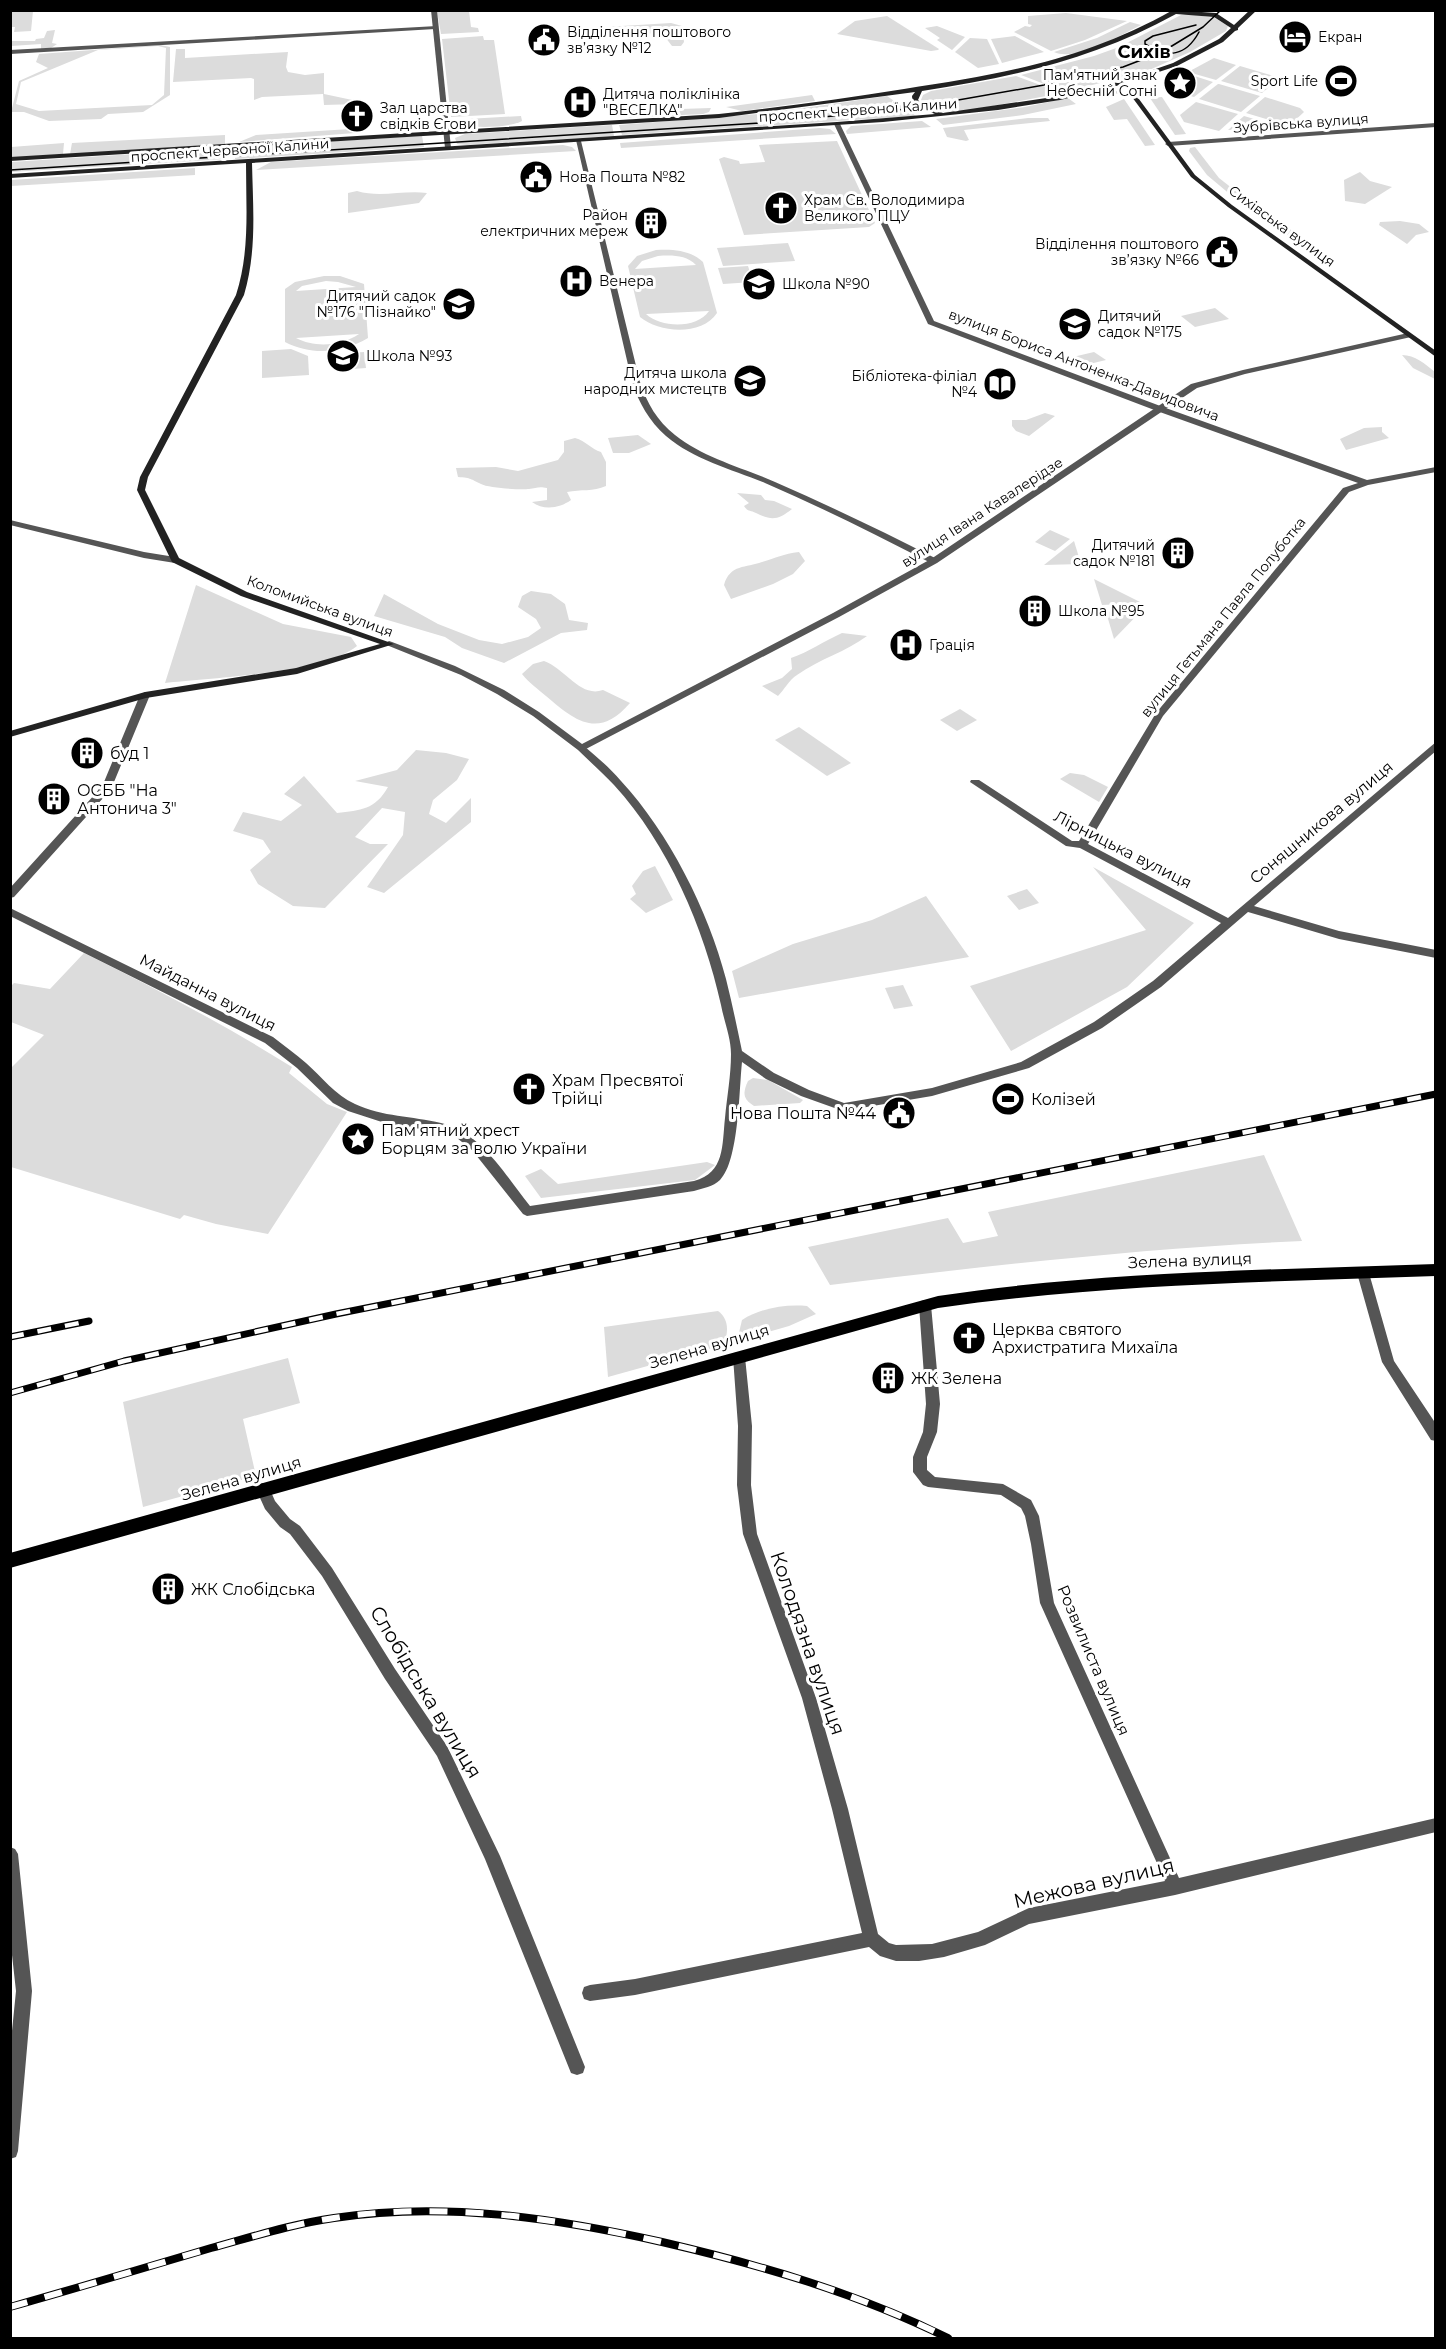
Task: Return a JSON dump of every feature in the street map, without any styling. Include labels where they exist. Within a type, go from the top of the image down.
[{"type":"main road","name":"проспект Червоної Калини","points":[[10,176],[947,116],[1098,89],[1156,74],[1179,64],[1236,29],[1254,10]]},
{"type":"main road","name":"проспект Червоної Калини","points":[[10,159],[719,116],[920,89],[1015,73],[1080,57],[1131,37],[1176,11]]},
{"type":"main road","points":[[1176,11],[1212,14],[1236,29]]},
{"type":"main road","points":[[1098,89],[1137,91],[1156,74]]},
{"type":"main road","points":[[920,89],[915,96],[918,104],[947,116]]},
{"type":"main road","name":"Сихівська вулиця","points":[[1137,91],[1168,144],[1193,176],[1436,355]]},
{"type":"main road","points":[[175,560],[141,490],[144,477],[240,295],[246,277],[250,235],[249,161]]},
{"type":"main road","name":"Коломийська вулиця","points":[[175,560],[253,598],[389,644]]},
{"type":"main road","points":[[10,734],[145,695],[297,672],[389,644]]},
{"type":"main road","name":"Зелена вулиця","points":[[10,1561],[926,1305],[987,1294],[1078,1284],[1436,1270]]},
{"type":"street","points":[[434,10],[448,148]]},
{"type":"street","points":[[10,52],[435,27]]},
{"type":"street","name":"вулиця Бориса Антоненка-Давидовича","points":[[837,124],[931,322],[1160,409],[1366,483]]},
{"type":"street","name":"Зубрівська вулиця","points":[[1168,144],[1436,125]]},
{"type":"street","points":[[578,141],[636,382],[646,408],[655,420],[672,437],[705,455],[845,515],[934,561]]},
{"type":"street","name":"вулиця Івана Кавалерідзе","points":[[581,748],[837,615],[934,561],[1074,469],[1194,386],[1218,378],[1408,335]]},
{"type":"street","name":"вулиця Гетьмана Павла Полуботка","points":[[1082,845],[1159,715],[1346,490],[1366,483],[1436,469]]},
{"type":"street","points":[[10,522],[144,555],[175,560]]},
{"type":"street","name":"Коломийська вулиця","points":[[389,644],[488,685],[536,714],[581,748],[628,796],[645,818],[677,868],[693,901],[712,951],[737,1053],[730,1125]]},
{"type":"street","points":[[10,895],[109,782],[145,695]]},
{"type":"street","name":"Соняшникова вулиця","points":[[1227,922],[1436,745]]},
{"type":"street","name":"Лірницька вулиця","points":[[975,782],[1070,844],[1082,845],[1227,922]]},
{"type":"street","points":[[1245,907],[1293,924],[1345,938],[1436,954]]},
{"type":"street","name":"Майданна вулиця","points":[[10,911],[269,1040],[301,1065],[337,1100],[352,1108],[388,1120],[440,1127],[461,1135],[476,1147],[527,1211],[677,1189],[709,1182],[717,1176],[724,1164],[730,1125]]},
{"type":"street","points":[[737,1053],[770,1076],[805,1093],[843,1107],[932,1092],[972,1082],[1025,1065],[1098,1025],[1157,984],[1227,922]]},
{"type":"street","points":[[1363,1273],[1388,1362],[1436,1436]]},
{"type":"street","name":"Розвилиста вулиця","points":[[926,1305],[933,1404],[930,1432],[919,1460],[920,1472],[928,1481],[935,1483],[1003,1490],[1026,1504],[1032,1516],[1038,1544],[1047,1603],[1175,1887]]},
{"type":"street","name":"Колодязна вулиця","points":[[739,1357],[745,1426],[744,1485],[750,1534],[809,1698],[840,1809],[871,1938]]},
{"type":"street","name":"Слобідська вулиця","points":[[263,1489],[270,1505],[285,1523],[295,1530],[327,1572],[390,1674],[442,1751],[492,1856],[577,2067]]},
{"type":"street","name":"Межова вулиця","points":[[871,1938],[883,1949],[897,1953],[919,1953],[980,1940],[1029,1916],[1175,1887],[1436,1825]]},
{"type":"street","points":[[10,1854],[24,1991],[10,2151]]},
{"type":"street","points":[[590,1993],[635,1987],[871,1938]]},
{"type":"shaded area","points":[[10,11],[33,11],[31,31],[14,32],[15,27],[11,27]]},
{"type":"shaded area","points":[[437,11],[469,11],[471,27],[478,28],[479,32],[441,34]]},
{"type":"shaded area","points":[[1066,13],[1127,21],[1085,40],[1051,51],[1014,32],[1032,25],[1028,24],[1028,16]]},
{"type":"shaded area","points":[[1181,15],[1215,18],[1228,26],[1226,31],[1190,52],[1147,71],[1065,92],[1021,75],[1119,47]]},
{"type":"shaded area","points":[[887,16],[939,49],[931,51],[837,34],[855,21]]},
{"type":"shaded area","points":[[1130,22],[1141,25],[1110,41],[1085,50],[1063,54],[1054,52],[1097,38]]},
{"type":"shaded area","points":[[671,23],[682,26],[684,42],[681,46],[672,46],[662,33],[590,36],[589,28]]},
{"type":"shaded area","points":[[937,26],[965,37],[952,50],[925,28]]},
{"type":"shaded area","points":[[55,30],[52,43],[57,44],[51,48],[41,49],[41,44],[11,46],[11,41],[35,41],[44,38],[47,31]]},
{"type":"shaded area","points":[[483,36],[484,40],[494,40],[505,114],[451,117],[442,39]]},
{"type":"shaded area","points":[[1015,36],[1044,52],[1002,63],[991,39]]},
{"type":"shaded area","points":[[970,38],[987,39],[999,64],[978,68],[955,52]]},
{"type":"shaded area","points":[[160,45],[170,47],[170,95],[143,112],[108,114],[101,119],[49,121],[24,112],[11,112],[19,81],[48,68],[36,62],[39,54]],"holes":[[[158,46],[166,48],[164,95],[152,105],[39,111],[16,104],[21,82],[98,50]]]},
{"type":"shaded area","points":[[176,49],[185,49],[185,58],[288,52],[286,67],[288,72],[305,75],[324,73],[324,94],[357,101],[357,104],[324,105],[323,94],[262,97],[254,100],[254,79],[251,78],[173,82]]},
{"type":"shaded area","points":[[1214,58],[1236,65],[1216,80],[1188,72]]},
{"type":"shaded area","points":[[1240,66],[1280,78],[1262,93],[1221,81]]},
{"type":"shaded area","points":[[1185,73],[1213,82],[1194,97],[1163,88],[1171,80]]},
{"type":"shaded area","points":[[1016,76],[1062,93],[950,114],[927,107],[921,100],[923,95],[931,91]]},
{"type":"shaded area","points":[[1218,84],[1260,96],[1241,112],[1199,99]]},
{"type":"shaded area","points":[[812,95],[815,101],[742,111],[726,107]]},
{"type":"shaded area","points":[[887,96],[916,116],[622,135],[619,125],[769,113]]},
{"type":"shaded area","points":[[1162,97],[1186,134],[1175,135],[1150,98]]},
{"type":"shaded area","points":[[1265,97],[1300,108],[1304,112],[1289,126],[1246,113]]},
{"type":"shaded area","points":[[1068,98],[1076,104],[1023,115],[943,125],[936,119],[1025,107]]},
{"type":"shaded area","points":[[1124,99],[1155,145],[1145,146],[1127,119],[1114,120],[1106,107]]},
{"type":"shaded area","points":[[1196,102],[1238,114],[1219,131],[1184,122],[1180,115]]},
{"type":"shaded area","points":[[711,108],[709,112],[703,114],[620,118],[618,111]]},
{"type":"shaded area","points":[[521,116],[522,121],[497,126],[475,127],[450,120]]},
{"type":"shaded area","points":[[1244,116],[1281,127],[1228,130]]},
{"type":"shaded area","points":[[1028,118],[1048,118],[1050,121],[964,130],[969,140],[966,141],[947,137],[943,128]]},
{"type":"shaded area","points":[[922,121],[931,127],[847,134],[846,131],[851,126]]},
{"type":"shaded area","points":[[612,125],[614,136],[467,145],[457,144],[455,138],[465,134]]},
{"type":"shaded area","points":[[350,129],[355,133],[239,142],[256,135]]},
{"type":"shaded area","points":[[830,129],[836,134],[621,148],[620,143]]},
{"type":"shaded area","points":[[225,135],[225,144],[70,154],[72,143]]},
{"type":"shaded area","points":[[422,136],[424,147],[235,159],[235,147]]},
{"type":"shaded area","points":[[837,141],[875,223],[869,227],[744,235],[719,159],[724,157],[739,161],[740,164],[765,162],[759,145]]},
{"type":"shaded area","points":[[64,143],[63,154],[11,158],[11,147]]},
{"type":"shaded area","points":[[563,145],[572,147],[576,151],[256,170],[271,162]]},
{"type":"shaded area","points":[[1195,147],[1219,178],[1247,200],[1238,201],[1207,175],[1189,151],[1190,148]]},
{"type":"shaded area","points":[[226,148],[226,159],[11,172],[11,162]]},
{"type":"shaded area","points":[[195,168],[195,175],[11,186],[11,180]]},
{"type":"shaded area","points":[[1360,172],[1370,181],[1392,187],[1365,204],[1345,201],[1344,180]]},
{"type":"shaded area","points":[[357,191],[374,194],[427,193],[419,203],[348,213],[348,193]]},
{"type":"shaded area","points":[[1253,203],[1335,261],[1332,262],[1315,254],[1245,205]]},
{"type":"shaded area","points":[[1400,221],[1419,224],[1429,232],[1416,235],[1407,244],[1379,225],[1380,222]]},
{"type":"shaded area","points":[[788,243],[795,261],[723,266],[717,248]]},
{"type":"shaded area","points":[[656,250],[669,250],[681,251],[698,258],[703,262],[717,313],[701,326],[680,330],[658,326],[640,317],[628,266],[637,256]],"holes":[[[658,256],[683,257],[696,265],[635,269],[642,261]],[[709,311],[703,317],[688,324],[660,322],[646,314]]]},
{"type":"shaded area","points":[[748,266],[753,282],[723,284],[718,268]]},
{"type":"shaded area","points":[[324,276],[340,276],[364,284],[368,338],[348,347],[327,351],[306,349],[285,342],[285,289],[295,282]],"holes":[[[326,281],[356,287],[296,291],[302,286]],[[359,334],[344,341],[328,344],[311,343],[296,338]]]},
{"type":"shaded area","points":[[1215,308],[1229,319],[1195,327],[1181,316]]},
{"type":"shaded area","points":[[291,349],[308,356],[309,375],[262,378],[262,351]]},
{"type":"shaded area","points":[[364,352],[366,368],[339,370],[338,354]]},
{"type":"shaded area","points":[[1094,352],[1106,360],[1077,367],[1060,360]]},
{"type":"shaded area","points":[[1402,355],[1416,358],[1424,363],[1435,372],[1435,379],[1413,368]]},
{"type":"shaded area","points":[[1045,413],[1055,416],[1029,436],[1016,431],[1012,426],[1012,420],[1026,420]]},
{"type":"shaded area","points":[[1382,427],[1382,432],[1389,438],[1346,450],[1340,439],[1364,428]]},
{"type":"shaded area","points":[[638,435],[651,444],[629,453],[613,453],[608,438]]},
{"type":"shaded area","points":[[575,438],[601,452],[606,462],[606,486],[567,492],[571,500],[562,505],[542,507],[532,502],[547,500],[547,488],[497,488],[469,478],[458,477],[456,468],[496,467],[518,471],[558,460],[564,452],[564,441]]},
{"type":"shaded area","points":[[737,493],[761,495],[765,500],[774,501],[792,509],[779,517],[766,517],[747,509],[744,506],[749,503]]},
{"type":"shaded area","points":[[1050,530],[1070,539],[1055,551],[1035,542]]},
{"type":"shaded area","points":[[1074,541],[1081,564],[1044,565]]},
{"type":"shaded area","points":[[799,552],[805,561],[793,574],[731,599],[724,585],[734,570]]},
{"type":"shaded area","points":[[1094,579],[1142,603],[1102,605]]},
{"type":"shaded area","points":[[196,585],[283,624],[351,637],[357,646],[341,655],[294,668],[165,683]]},
{"type":"shaded area","points":[[531,591],[551,594],[565,604],[569,620],[588,623],[587,630],[561,633],[504,663],[462,648],[445,637],[374,616],[384,594],[438,624],[479,640],[502,644],[528,637],[541,628],[536,619],[518,607],[522,596]]},
{"type":"shaded area","points":[[1143,609],[1114,639],[1106,612]]},
{"type":"shaded area","points":[[842,633],[867,636],[797,675],[778,696],[762,686],[782,678],[792,669],[791,658]]},
{"type":"shaded area","points":[[544,661],[587,690],[603,690],[630,703],[608,721],[588,723],[578,719],[557,705],[522,674],[533,664]]},
{"type":"shaded area","points":[[960,709],[977,720],[957,731],[940,720]]},
{"type":"shaded area","points":[[799,727],[851,763],[827,776],[775,740]]},
{"type":"shaded area","points":[[416,750],[446,753],[469,759],[457,780],[433,800],[429,814],[446,823],[471,798],[471,822],[384,893],[367,887],[403,835],[405,812],[382,808],[355,837],[370,844],[388,844],[325,908],[293,906],[258,884],[250,870],[271,852],[263,840],[233,831],[243,812],[281,821],[302,805],[284,794],[304,776],[337,813],[367,808],[383,795],[388,787],[355,781],[397,770]]},
{"type":"shaded area","points":[[1070,773],[1084,775],[1108,787],[1099,802],[1060,779]]},
{"type":"shaded area","points":[[655,866],[673,900],[646,913],[630,899],[636,894],[632,886],[643,871]]},
{"type":"shaded area","points":[[1093,867],[1194,923],[1127,987],[1011,1051],[970,986],[1146,930]]},
{"type":"shaded area","points":[[1027,889],[1039,903],[1019,910],[1007,896]]},
{"type":"shaded area","points":[[926,896],[969,957],[739,998],[732,971],[793,944],[872,920]]},
{"type":"shaded area","points":[[84,953],[190,1007],[267,1051],[292,1067],[289,1073],[327,1104],[347,1112],[268,1234],[184,1215],[180,1219],[11,1167],[11,1068],[44,1035],[11,1022],[11,986],[14,983],[50,989]]},
{"type":"shaded area","points":[[903,985],[913,1006],[894,1009],[885,988]]},
{"type":"shaded area","points":[[753,1078],[768,1080],[803,1100],[800,1103],[754,1106],[747,1101],[745,1095],[748,1081]]},
{"type":"shaded area","points":[[1264,1155],[1302,1241],[1125,1253],[830,1285],[808,1247],[948,1218],[963,1243],[998,1236],[988,1212]]},
{"type":"shaded area","points":[[707,1162],[715,1165],[695,1180],[541,1198],[525,1176],[541,1169],[558,1184]]},
{"type":"shaded area","points":[[807,1306],[816,1314],[789,1326],[737,1341],[742,1320],[757,1312],[773,1308]]},
{"type":"shaded area","points":[[718,1311],[722,1314],[727,1326],[723,1345],[608,1377],[604,1327]]},
{"type":"shaded area","points":[[288,1358],[300,1403],[243,1419],[256,1476],[143,1507],[123,1402]]},
{"type":"tram line","points":[[1162,52],[1203,27],[1221,10]]},
{"type":"tram line","points":[[1162,52],[1145,44],[1145,41],[1153,36],[1196,25]]},
{"type":"tram line","points":[[1162,52],[1176,53],[1182,50],[1194,40],[1199,32]]},
{"type":"tram line","points":[[10,170],[760,123],[907,109],[1044,85],[1123,67],[1162,52]]},
{"type":"railway","points":[[10,1393],[124,1361],[336,1314],[1436,1094]]},
{"type":"railway","points":[[10,1337],[89,1321]]},
{"type":"railway","points":[[10,2307],[211,2248],[303,2224],[375,2213],[457,2212],[540,2219],[622,2233],[699,2251],[844,2294],[948,2338]]},
{"type":"place","name":"Екран","points":[[1295,37]]},
{"type":"place","name":"Відділення поштового зв’язку №12","points":[[544,40]]},
{"type":"place","name":"Sport Life","points":[[1341,81]]},
{"type":"place","name":"Пам'ятний знак Небесній Сотні","points":[[1180,83]]},
{"type":"place","name":"Дитяча поліклініка \"ВЕСЕЛКА\"","points":[[580,102]]},
{"type":"place","name":"Зал царства свідків Єгови","points":[[357,116]]},
{"type":"place","name":"Нова Пошта №82","points":[[536,177]]},
{"type":"place","name":"Храм Св. Володимира Великого ПЦУ","points":[[781,208]]},
{"type":"place","name":"Район електричних мереж","points":[[651,223]]},
{"type":"place","name":"Відділення поштового зв’язку №66","points":[[1222,252]]},
{"type":"place","name":"Венера","points":[[576,281]]},
{"type":"place","name":"Школа №90","points":[[759,284]]},
{"type":"place","name":"Дитячий садок №176 \"Пізнайко\"","points":[[459,304]]},
{"type":"place","name":"Дитячий садок №175","points":[[1075,324]]},
{"type":"place","name":"Школа №93","points":[[343,356]]},
{"type":"place","name":"Дитяча школа народних мистецтв","points":[[750,381]]},
{"type":"place","name":"Бібліотека-філіал №4","points":[[1000,384]]},
{"type":"place","name":"Дитячий садок №181","points":[[1178,553]]},
{"type":"place","name":"Школа №95","points":[[1035,611]]},
{"type":"place","name":"Грація","points":[[906,645]]},
{"type":"place","name":"буд 1","points":[[87,753]]},
{"type":"place","name":"ОСББ \"На Антонича 3\"","points":[[54,799]]},
{"type":"place","name":"Храм Пресвятої Трійці","points":[[529,1089]]},
{"type":"place","name":"Колізей","points":[[1008,1099]]},
{"type":"place","name":"Нова Пошта №44","points":[[899,1113]]},
{"type":"place","name":"Пам'ятний хрест Борцям за волю України","points":[[358,1139]]},
{"type":"place","name":"Церква святого Архистратига Михаїла","points":[[969,1338]]},
{"type":"place","name":"ЖК Зелена","points":[[888,1378]]},
{"type":"place","name":"ЖК Слобідська","points":[[168,1589]]},
{"type":"district","name":"Сихів","points":[[1144,52]]}]
